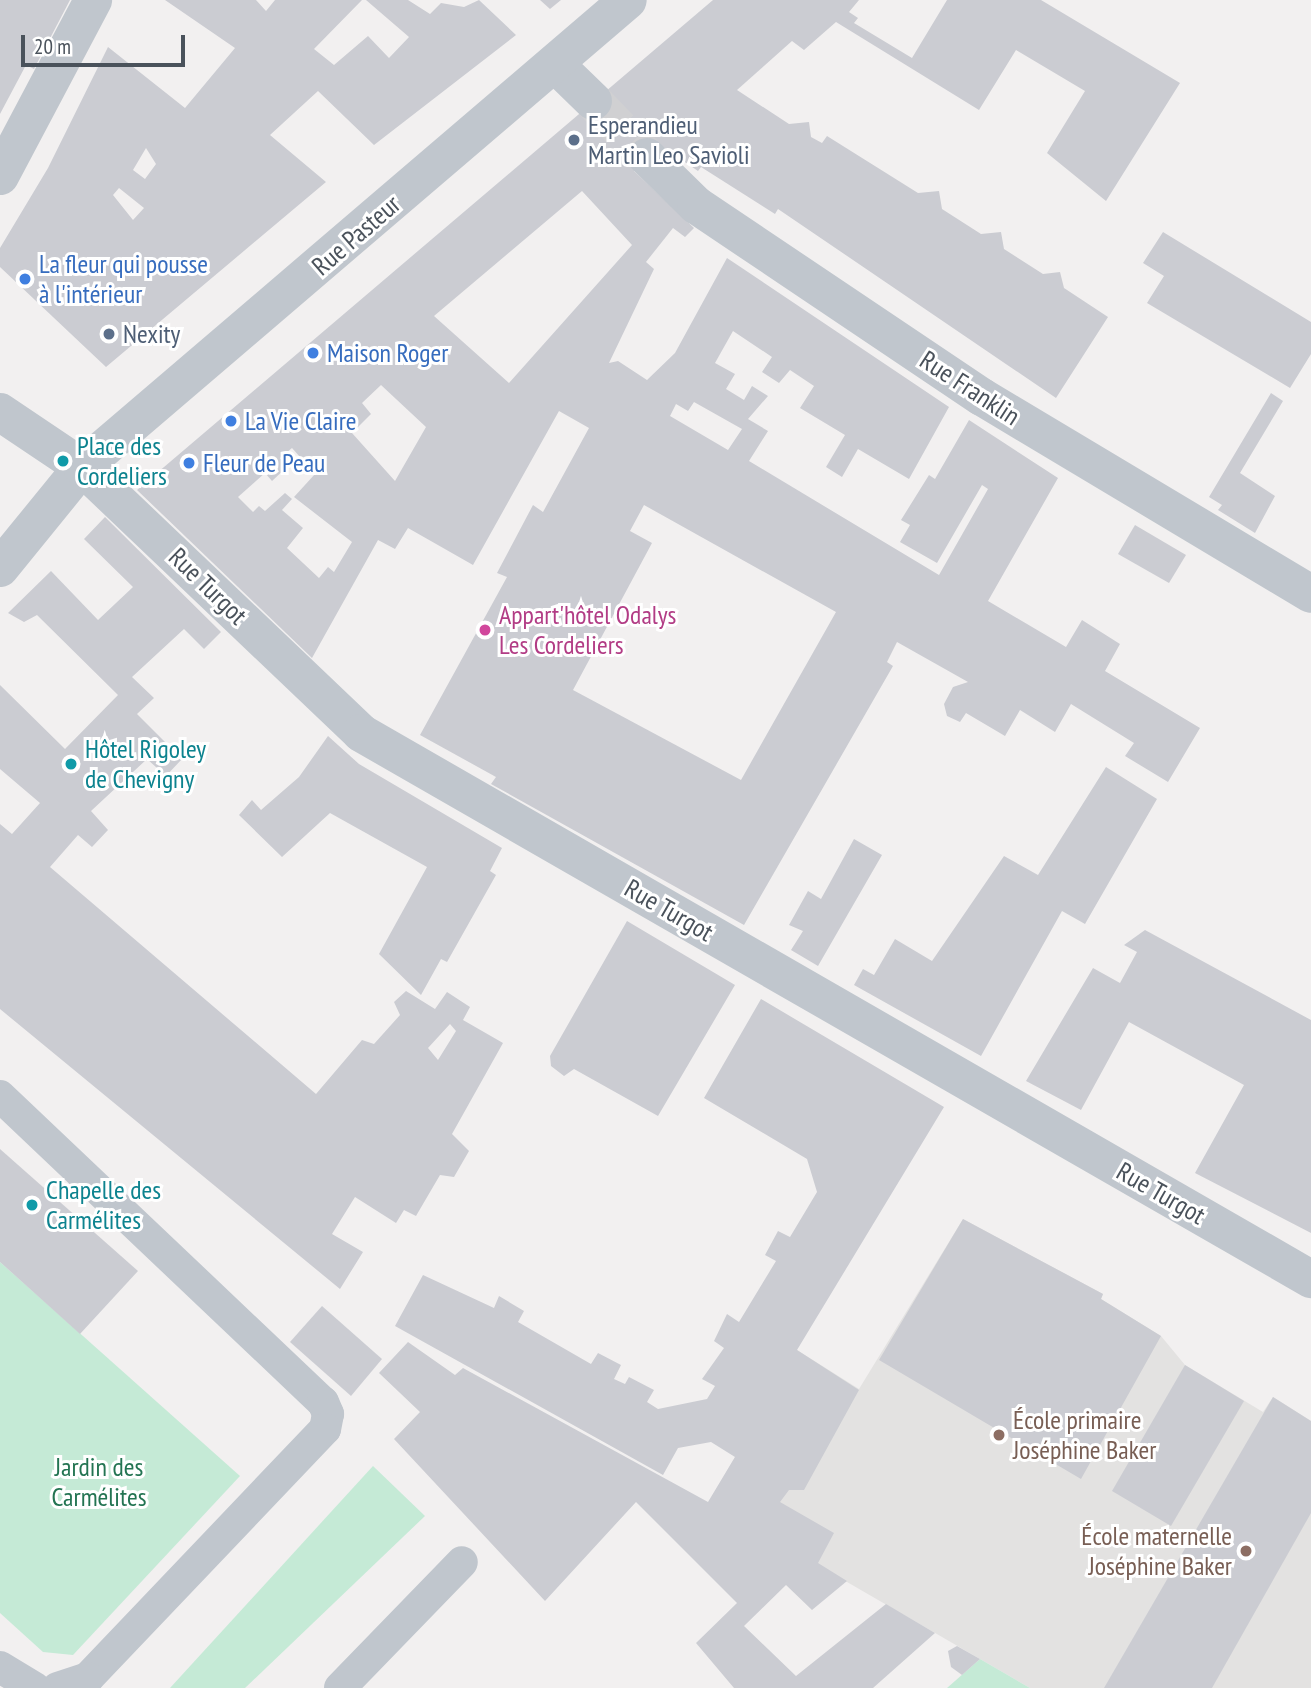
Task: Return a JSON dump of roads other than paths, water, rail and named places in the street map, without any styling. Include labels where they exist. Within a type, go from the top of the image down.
[{"type":"street","points":[[0,176],[93,0]]},
{"type":"street","name":"Rue Pasteur","points":[[82,467],[628,0]]},
{"type":"street","points":[[555,64],[593,101]]},
{"type":"street","name":"Rue Franklin","points":[[647,157],[696,205],[970,389],[1311,594]]},
{"type":"street","points":[[0,412],[82,467],[0,568]]},
{"type":"street","name":"Rue Turgot","points":[[82,467],[361,733],[1311,1279]]},
{"type":"lane","points":[[0,1096],[323,1402],[328,1414],[326,1429],[92,1683],[58,1688]]},
{"type":"lane","points":[[340,1688],[462,1562]]},
{"type":"lane","points":[[0,1667],[34,1688]]},
{"type":"tunnel","points":[[593,101],[647,157]]},
{"type":"place","name":"Esperandieu Martin Leo Savioli","points":[[574,140]]},
{"type":"place","name":"La fleur qui pousse à l'intérieur","points":[[25,279]]},
{"type":"place","name":"Nexity","points":[[109,334]]},
{"type":"place","name":"Maison Roger","points":[[313,353]]},
{"type":"place","name":"La Vie Claire","points":[[231,421]]},
{"type":"place","name":"Place des Cordeliers","points":[[63,461]]},
{"type":"place","name":"Fleur de Peau","points":[[189,463]]},
{"type":"place","name":"Appart'hôtel Odalys Les Cordeliers","points":[[485,630]]},
{"type":"place","name":"Hôtel Rigoley de Chevigny","points":[[71,764]]},
{"type":"place","name":"Chapelle des Carmélites","points":[[32,1205]]},
{"type":"place","name":"École primaire Joséphine Baker","points":[[999,1435]]},
{"type":"place","name":"École maternelle Joséphine Baker","points":[[1246,1551]]},
{"type":"park label","name":"Jardin des Carmélites","points":[[99,1482]]}]
